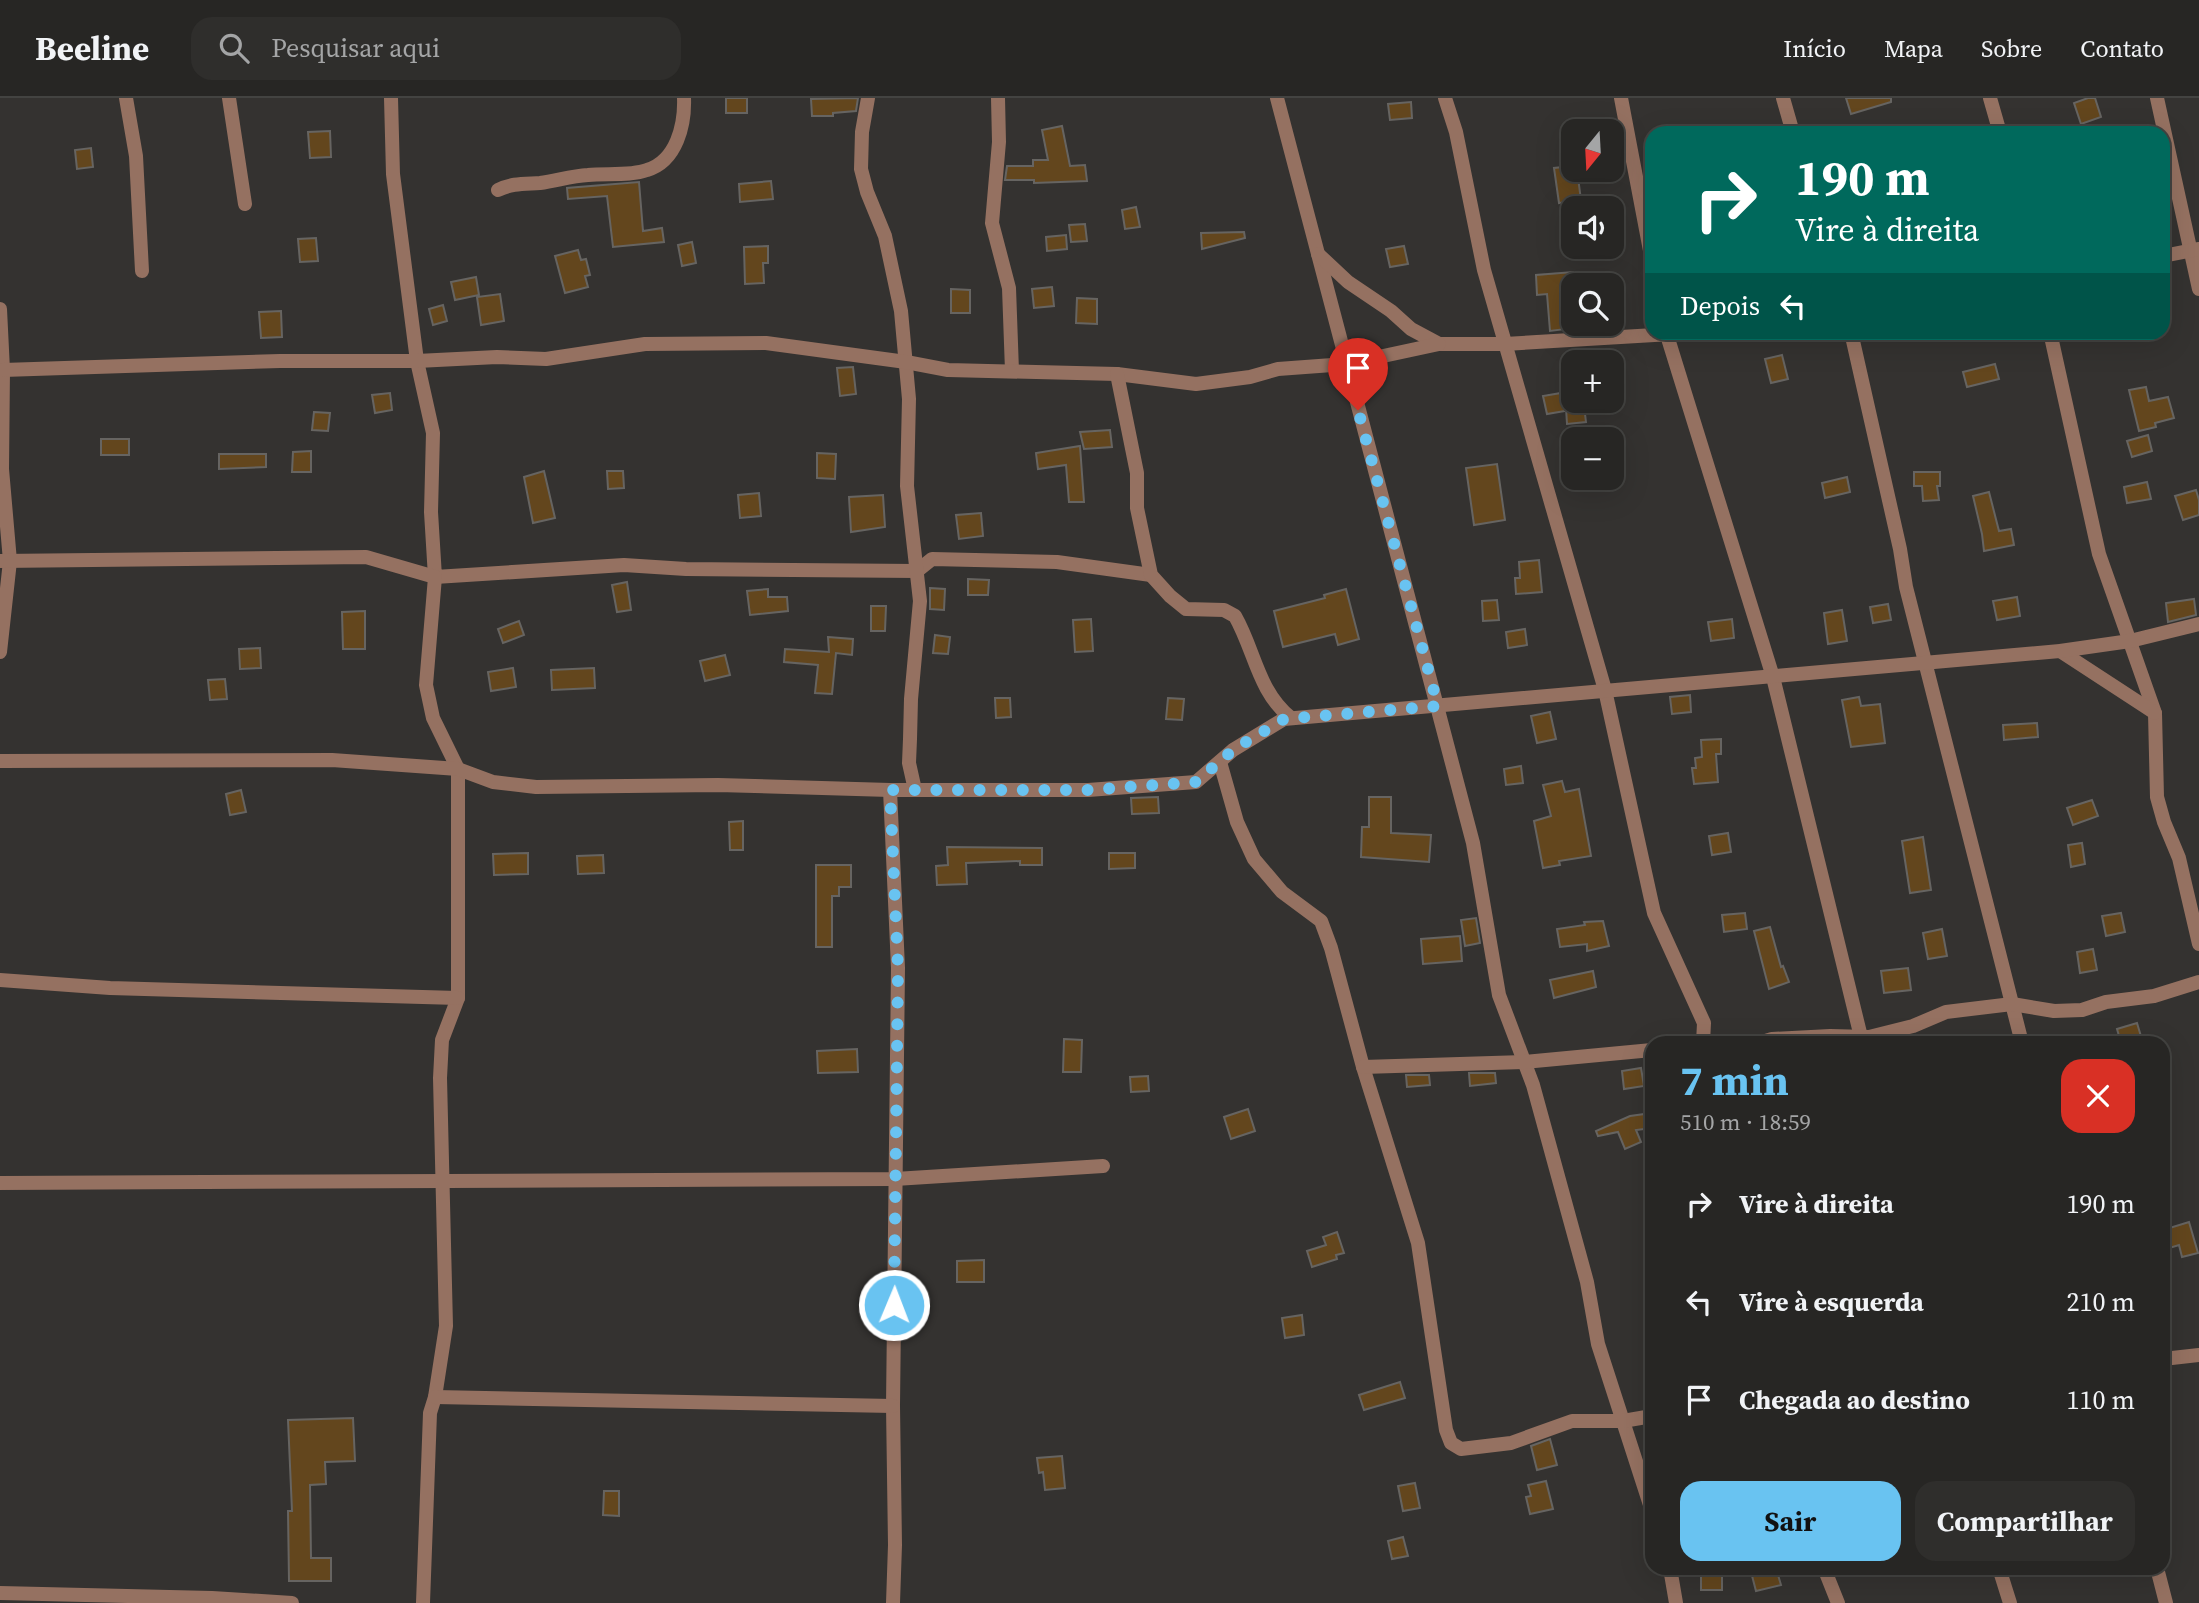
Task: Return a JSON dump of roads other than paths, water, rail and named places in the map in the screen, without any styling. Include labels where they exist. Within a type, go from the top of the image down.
[{"type":"street","points":[[126,98],[136,156],[142,271]]},
{"type":"street","points":[[229,98],[245,204]]},
{"type":"street","points":[[391,98],[393,174],[417,361],[433,433],[431,512],[435,577],[426,685],[433,718],[458,769],[458,998],[442,1040],[440,1078],[446,1326],[430,1413],[423,1603]]},
{"type":"street","points":[[498,190],[509,184],[647,170],[661,162],[675,145],[684,119],[684,98]]},
{"type":"street","points":[[868,98],[862,132],[861,169],[867,192],[885,236],[901,311],[909,399],[907,486],[920,601],[911,699],[909,763],[915,790]]},
{"type":"street","points":[[998,98],[999,142],[992,223],[1009,288],[1012,371]]},
{"type":"street","points":[[1277,98],[1473,843],[1499,995],[1533,1085],[1587,1282],[1598,1344],[1645,1489]]},
{"type":"street","points":[[1446,98],[1456,132],[1484,270],[1605,690],[1654,913],[1704,1023],[1703,1036]]},
{"type":"street","points":[[1621,98],[1645,224]]},
{"type":"street","points":[[1783,98],[1791,126]]},
{"type":"street","points":[[1990,98],[1998,126]]},
{"type":"street","points":[[2157,98],[2164,126]]},
{"type":"street","points":[[2170,151],[2194,250],[2199,289]]},
{"type":"street","points":[[2170,255],[2194,250]]},
{"type":"street","points":[[1317,254],[1348,282],[1391,311],[1411,330],[1439,344]]},
{"type":"street","points":[[0,309],[5,561],[0,652]]},
{"type":"street","points":[[3,370],[280,361],[417,361],[497,357],[547,359],[645,344],[766,343],[948,370],[1117,374],[1196,384],[1250,377],[1278,369],[1346,364],[1439,344],[1505,344],[1645,335]]},
{"type":"street","points":[[1668,340],[1773,677],[1866,1036]]},
{"type":"street","points":[[1853,340],[1925,664],[2020,1036]]},
{"type":"street","points":[[2052,340],[2099,554],[2155,713],[2157,797],[2179,858],[2199,944]]},
{"type":"street","points":[[1117,374],[1137,472],[1137,508],[1151,575],[1170,596],[1186,608],[1224,610],[1236,616],[1267,693],[1291,718]]},
{"type":"street","points":[[5,561],[366,556],[435,577],[624,565],[686,569],[917,571],[932,559],[943,559],[1057,562],[1151,575]]},
{"type":"street","points":[[0,761],[332,760],[458,769],[493,782],[536,787],[718,785],[890,790],[1088,790],[1196,782],[1251,738],[1284,719],[2060,651],[2130,641],[2199,624]]},
{"type":"street","points":[[2060,651],[2155,713]]},
{"type":"street","points":[[1220,762],[1237,822],[1254,859],[1282,892],[1321,921],[1331,948],[1363,1067],[1418,1243],[1446,1430],[1451,1443],[1461,1449],[1511,1443],[1572,1421],[1623,1421],[1645,1417]]},
{"type":"street","points":[[890,790],[898,968],[893,1406],[894,1603]]},
{"type":"street","points":[[0,980],[110,988],[458,998]]},
{"type":"street","points":[[1878,1036],[1913,1026],[1946,1012],[2012,1004],[2054,1011],[2082,1010],[2106,1002],[2154,996],[2199,982]]},
{"type":"street","points":[[1363,1067],[1524,1062],[1645,1051]]},
{"type":"street","points":[[0,1183],[895,1179],[1103,1166]]},
{"type":"street","points":[[2170,1358],[2199,1355]]},
{"type":"street","points":[[435,1397],[893,1406]]},
{"type":"street","points":[[1671,1575],[1676,1603]]},
{"type":"street","points":[[1827,1575],[1838,1603]]},
{"type":"street","points":[[2001,1575],[2010,1603]]},
{"type":"street","points":[[2159,1575],[2166,1603]]},
{"type":"street","points":[[0,1593],[212,1598],[292,1603]]}]
